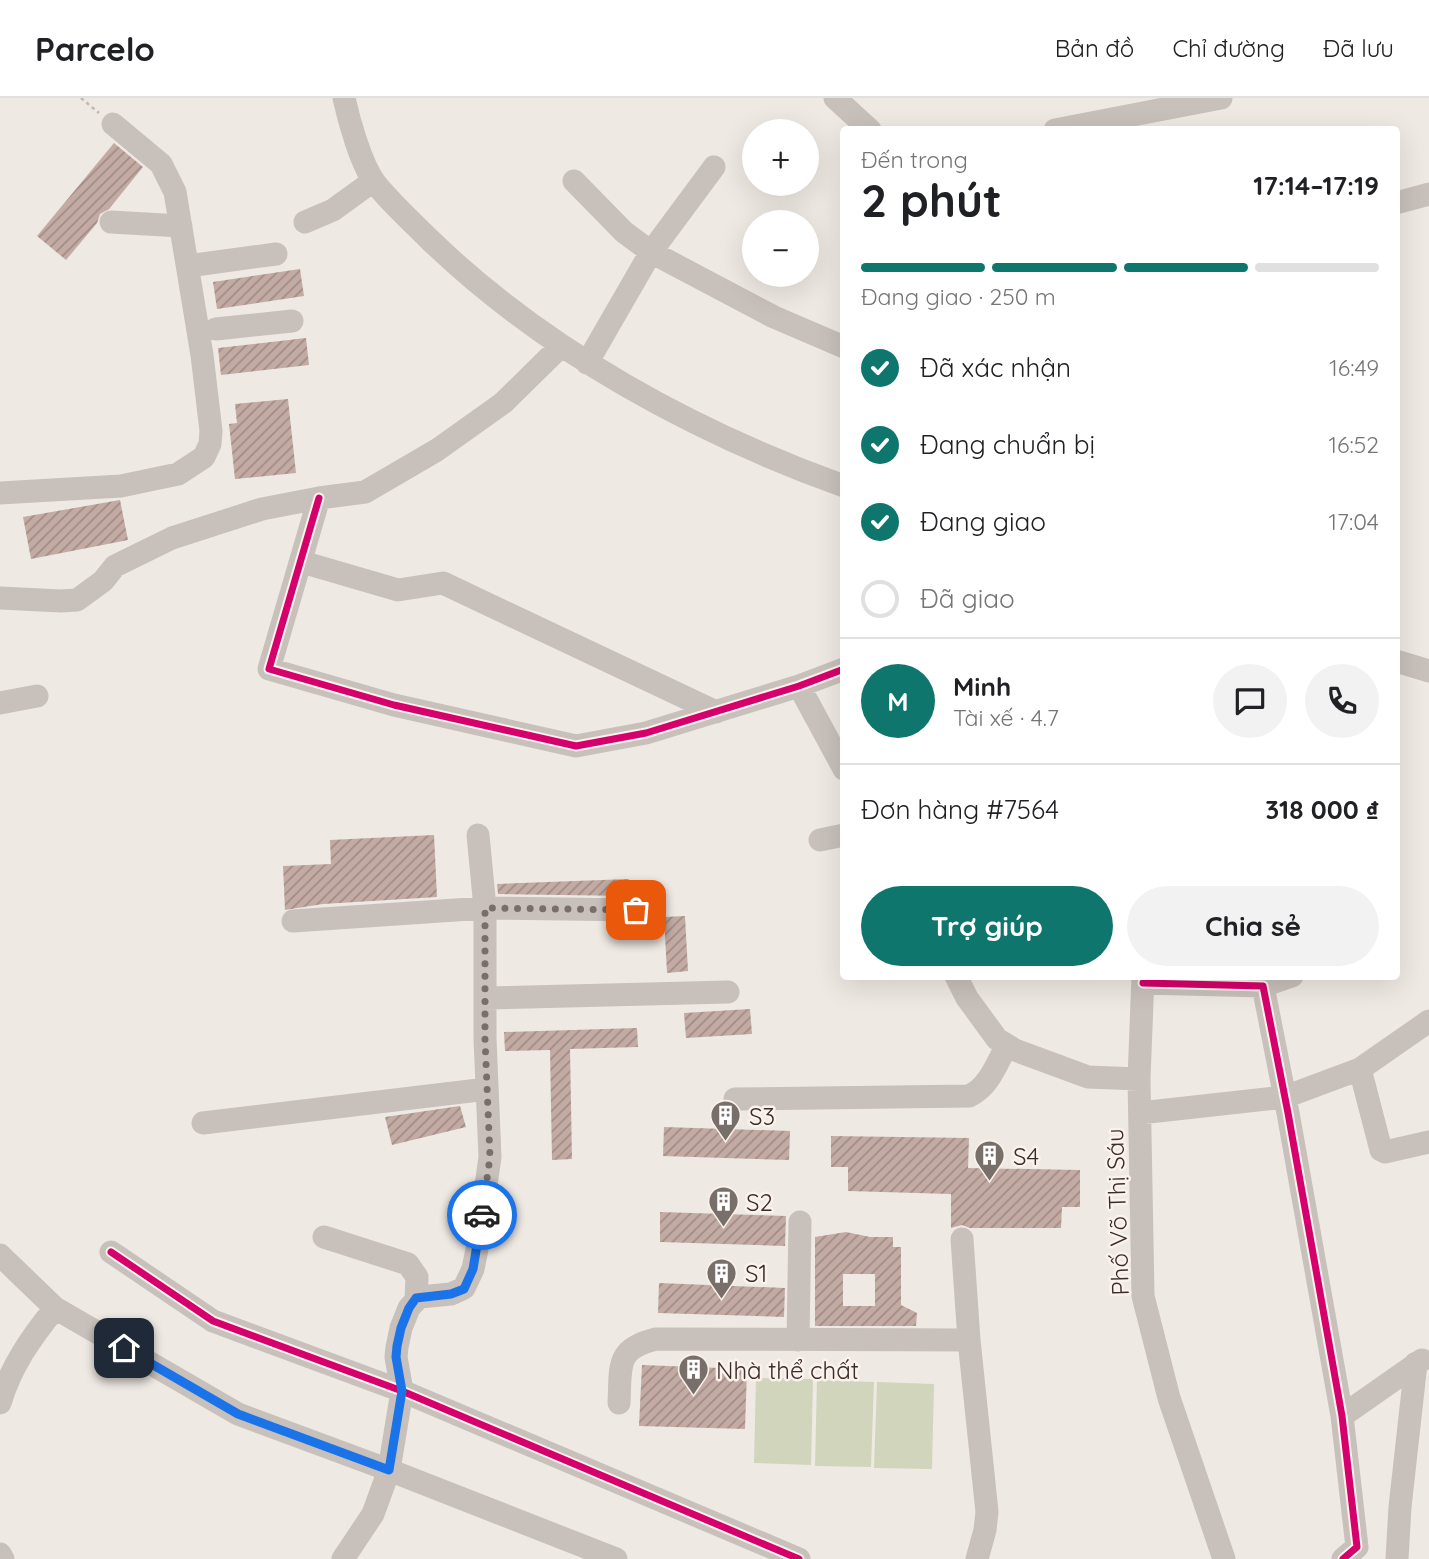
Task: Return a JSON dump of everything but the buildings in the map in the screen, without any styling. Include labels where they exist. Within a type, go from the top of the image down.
[{"type":"street","points":[[344,98],[357,143],[373,181],[458,266],[532,326],[587,363],[689,421],[840,484]]},
{"type":"street","points":[[835,98],[866,126]]},
{"type":"street","points":[[1076,126],[1221,98]]},
{"type":"street","points":[[0,493],[121,486],[178,474],[204,457],[211,431],[175,192],[161,164],[113,124]]},
{"type":"street","points":[[587,363],[651,251],[714,167]]},
{"type":"street","points":[[305,222],[333,210],[373,181]]},
{"type":"street","points":[[574,181],[624,232],[651,251],[726,293],[840,345]]},
{"type":"street","points":[[1400,202],[1429,194]]},
{"type":"street","points":[[111,222],[181,226]]},
{"type":"street","points":[[188,266],[276,254]]},
{"type":"street","points":[[216,330],[292,321]]},
{"type":"street","points":[[532,326],[544,363]]},
{"type":"street","points":[[0,598],[77,600],[103,581],[115,566],[172,538],[262,509],[366,492],[437,450],[503,403],[561,346]]},
{"type":"street","points":[[319,498],[269,669],[394,705],[576,746],[646,733],[799,686],[840,671]]},
{"type":"street","points":[[302,562],[398,590],[443,583],[716,712]]},
{"type":"street","points":[[1400,662],[1429,671]]},
{"type":"street","points":[[799,686],[840,762]]},
{"type":"street","points":[[0,703],[37,696]]},
{"type":"street","points":[[416,1298],[459,1292],[468,1282],[477,1249],[490,1157],[485,908],[478,835]]},
{"type":"street","points":[[820,840],[840,836]]},
{"type":"street","points":[[293,921],[485,908],[636,910]]},
{"type":"street","points":[[958,980],[967,998],[997,1039],[1007,1045],[1088,1077],[1139,1079]]},
{"type":"street","points":[[1143,980],[1262,981],[1342,1416],[1357,1547],[1343,1559]]},
{"type":"street","name":"Phố Võ Thị Sáu","points":[[1143,980],[1139,1079],[1143,1296],[1169,1398],[1224,1559]]},
{"type":"street","points":[[485,998],[728,992]]},
{"type":"street","points":[[1140,1113],[1285,1097],[1360,1069],[1429,1021]]},
{"type":"street","points":[[735,1099],[969,1096],[978,1092],[985,1084],[1007,1045]]},
{"type":"street","points":[[1360,1069],[1381,1150],[1385,1152],[1429,1142]]},
{"type":"street","points":[[203,1123],[487,1089]]},
{"type":"street","points":[[798,1340],[800,1222]]},
{"type":"street","points":[[324,1237],[408,1264],[417,1277],[416,1298],[401,1328],[397,1346],[396,1357],[402,1391],[389,1470],[373,1514],[343,1559]]},
{"type":"street","points":[[962,1239],[969,1340],[987,1512],[978,1559]]},
{"type":"street","points":[[111,1252],[212,1321],[402,1391],[799,1559]]},
{"type":"street","points":[[0,1255],[55,1308],[238,1414],[617,1559]]},
{"type":"street","points":[[0,1403],[7,1379],[30,1339],[55,1308]]},
{"type":"street","points":[[619,1403],[624,1357],[631,1348],[656,1339],[969,1340]]},
{"type":"street","points":[[1342,1416],[1422,1360]]},
{"type":"street","points":[[1397,1559],[1400,1507],[1422,1360]]},
{"type":"street","points":[[0,1554],[2,1559]]},
{"type":"green space","points":[[756,1378],[813,1379],[811,1465],[754,1463]]},
{"type":"green space","points":[[817,1380],[874,1382],[871,1467],[815,1466]]},
{"type":"green space","points":[[877,1382],[934,1384],[932,1469],[874,1468]]},
{"type":"cycle path","points":[[319,498],[269,669],[394,705],[576,746],[646,733],[799,686],[840,671]]},
{"type":"cycle path","points":[[1143,983],[1263,986],[1342,1416],[1357,1547],[1343,1559]]},
{"type":"cycle path","points":[[111,1252],[213,1321],[402,1391],[799,1559]]},
{"type":"way so far","points":[[482,1215],[490,1157],[485,1039],[485,908],[636,910]]},
{"type":"place","name":"S3","points":[[726,1143]]},
{"type":"place","name":"S4","points":[[990,1183]]},
{"type":"place","name":"S2","points":[[723,1229]]},
{"type":"place","name":"S1","points":[[722,1300]]},
{"type":"place","name":"Nhà thể chất","points":[[693,1397]]},
{"type":"route","points":[[124,1348],[238,1414],[389,1470],[402,1391],[396,1357],[401,1328],[416,1298],[451,1294],[464,1289],[473,1269],[482,1215]]}]
